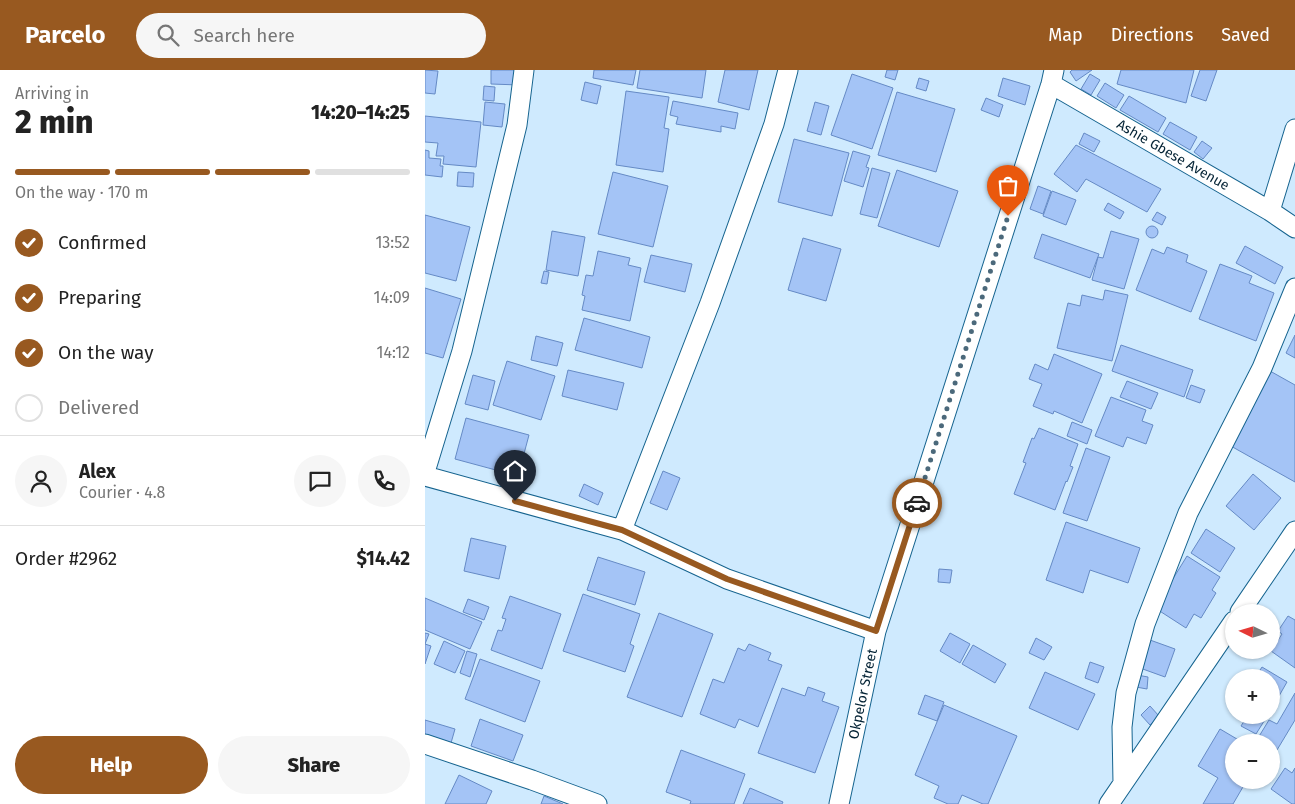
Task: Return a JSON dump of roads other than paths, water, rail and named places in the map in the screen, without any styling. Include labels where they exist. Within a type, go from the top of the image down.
[{"type":"street","points":[[425,472],[462,351],[517,124],[524,70]]},
{"type":"street","points":[[622,530],[713,294],[773,124],[788,70]]},
{"type":"street","name":"Ashie Gbese Avenue","points":[[1052,77],[1295,228]]},
{"type":"street","name":"Okpelor Street","points":[[839,804],[876,631],[1052,77]]},
{"type":"street","points":[[1270,211],[1295,129]]},
{"type":"street","points":[[1123,783],[1122,727],[1126,693],[1145,624],[1188,514],[1262,368],[1295,288]]},
{"type":"street","points":[[425,476],[622,530],[727,579],[876,631]]},
{"type":"street","points":[[1245,604],[1295,531]]},
{"type":"street","points":[[1109,804],[1225,634]]},
{"type":"street","points":[[425,744],[533,780],[597,804]]}]
